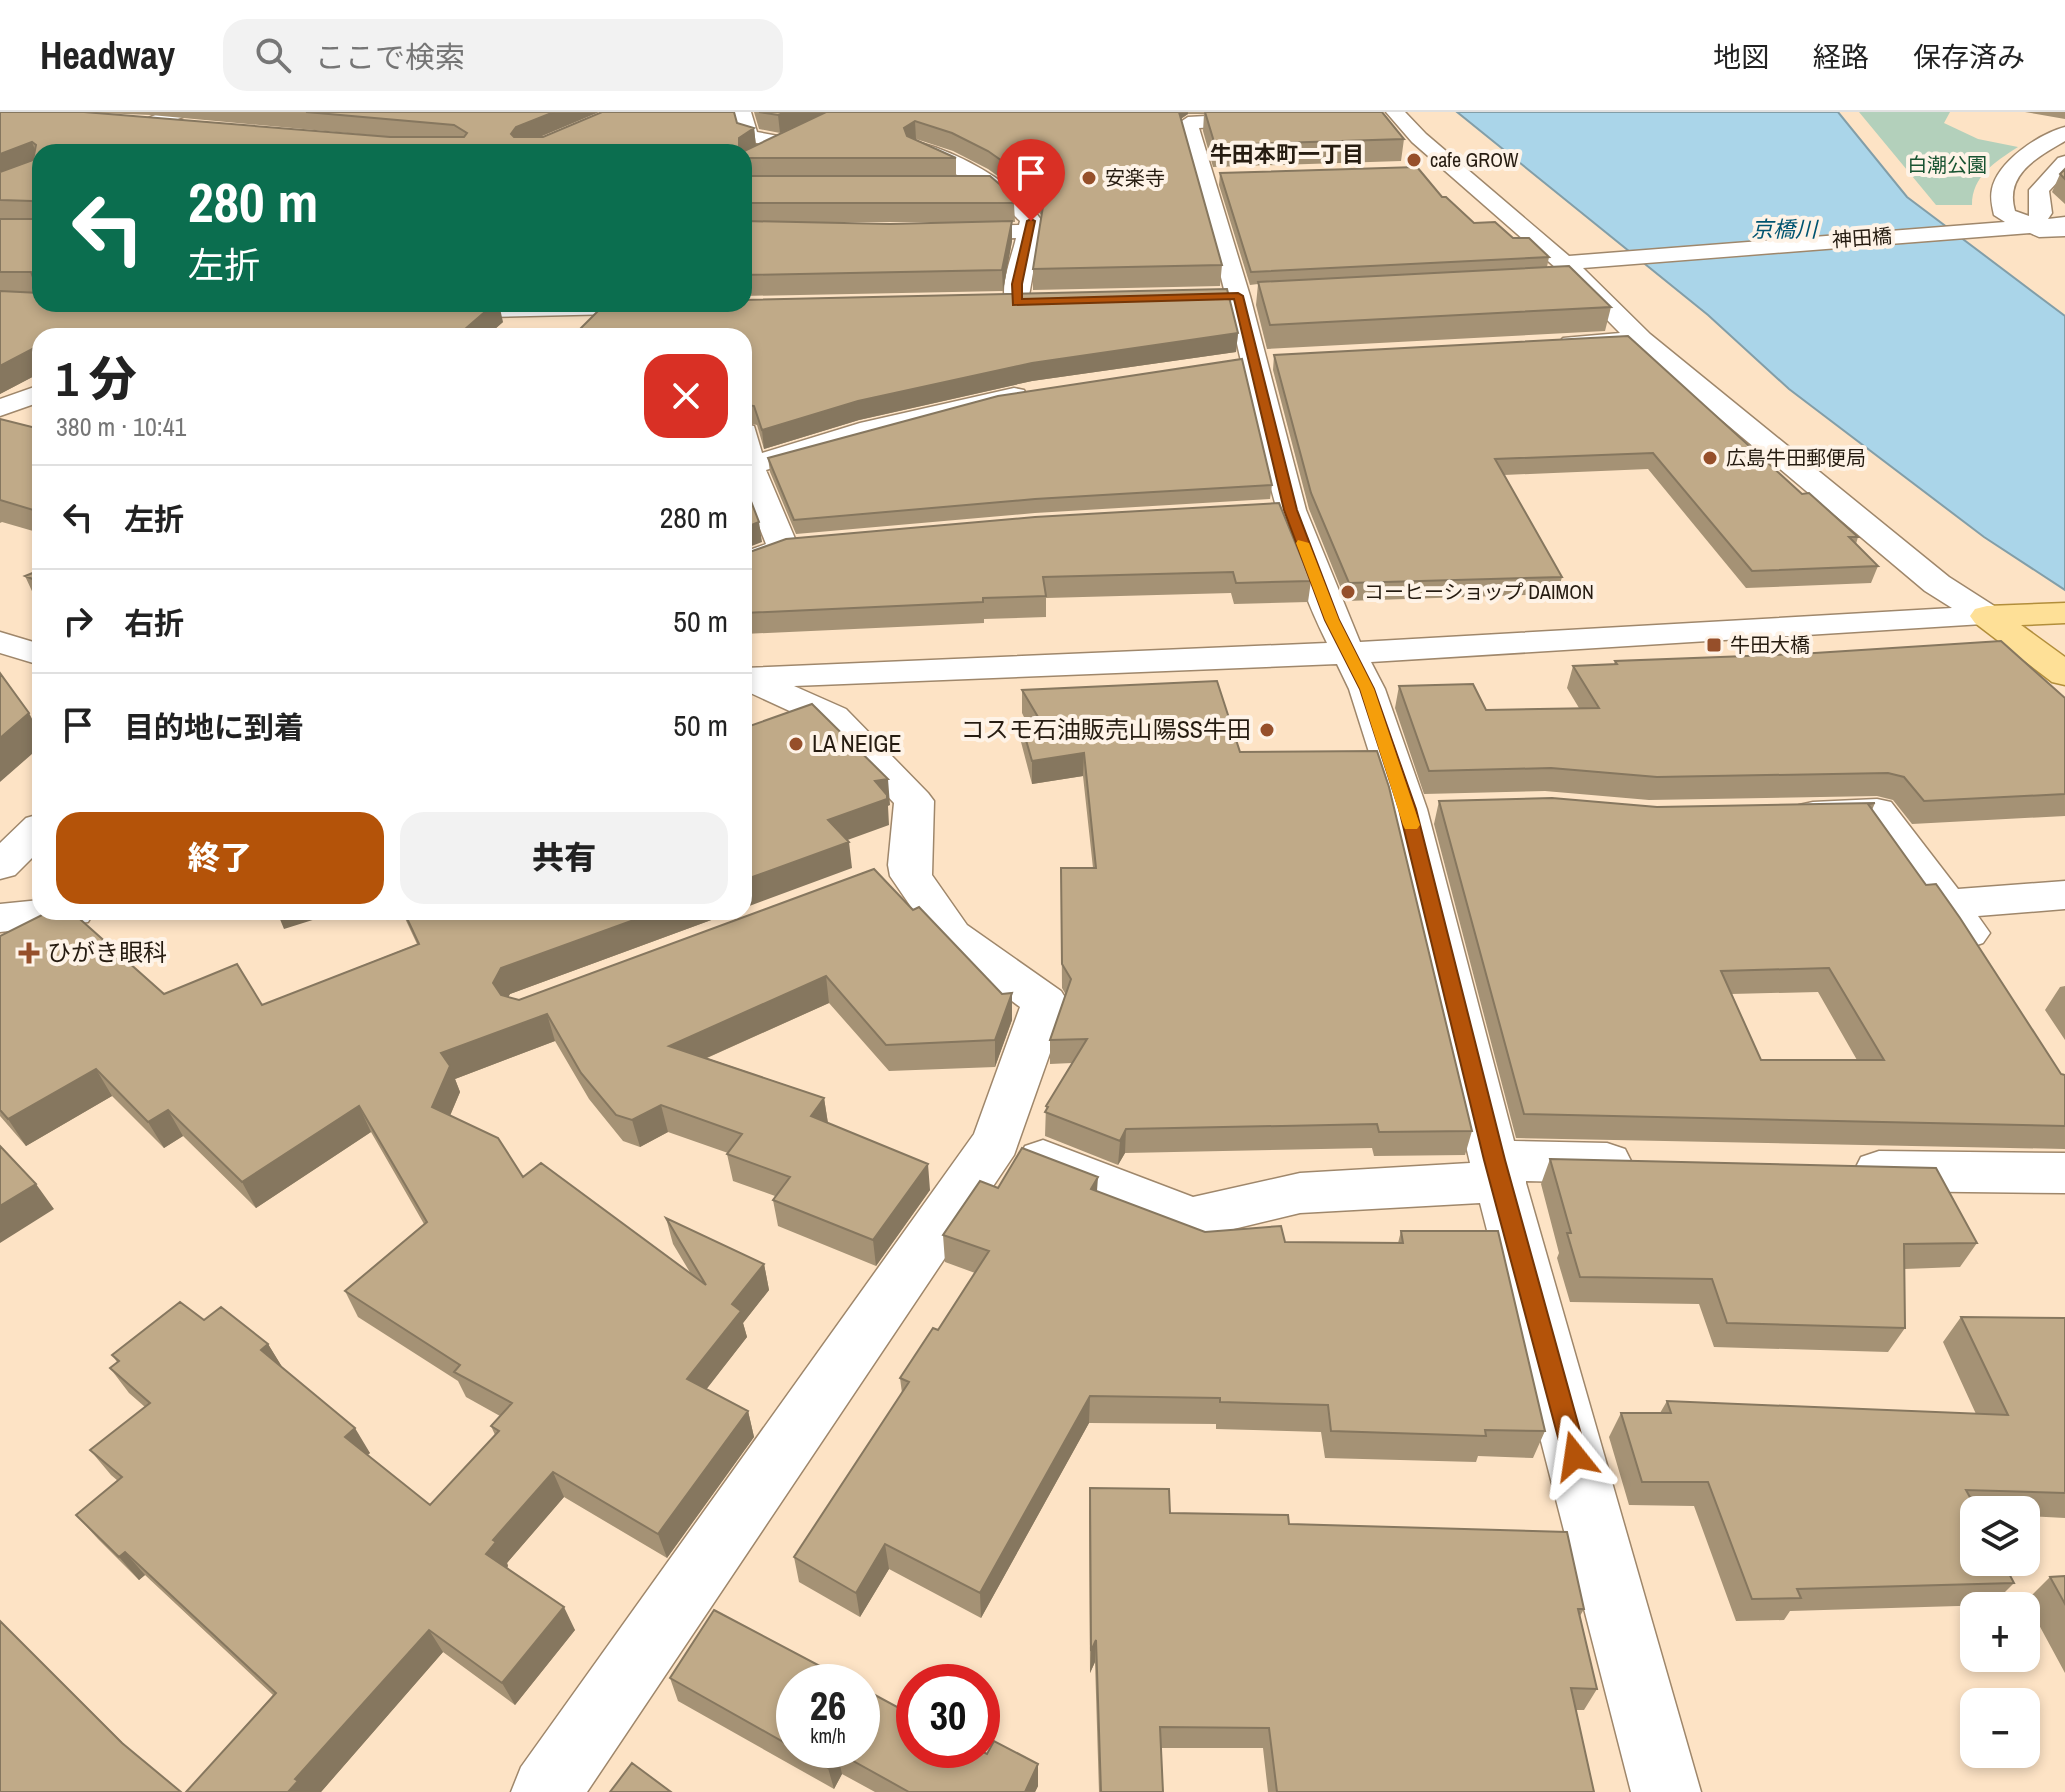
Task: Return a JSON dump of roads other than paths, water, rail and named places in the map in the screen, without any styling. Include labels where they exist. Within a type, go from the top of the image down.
[{"type":"main road","points":[[1987,616],[2053,614]]},
{"type":"main road","points":[[1987,616],[2065,674]]},
{"type":"street","points":[[101,144],[179,112]]},
{"type":"street","points":[[742,112],[749,136],[789,139],[752,159]]},
{"type":"street","points":[[1372,112],[1270,115],[1188,123],[1209,176],[1254,360],[1276,510],[1367,689],[1423,809],[1497,1171],[1666,1792]]},
{"type":"street","points":[[1395,112],[1563,273],[1937,584],[1987,616]]},
{"type":"street","points":[[105,121],[197,128]]},
{"type":"street","points":[[2065,133],[2012,166],[1999,194],[2005,215],[2065,233]]},
{"type":"street","points":[[917,148],[998,186],[1023,207],[1031,221],[1017,284],[1017,303]]},
{"type":"street","points":[[2034,225],[2041,213],[2039,190],[2065,162]]},
{"type":"street","points":[[1422,170],[1454,169]]},
{"type":"street","points":[[951,186],[998,186]]},
{"type":"street","name":"神田橋","points":[[1563,273],[1604,258],[2065,224]]},
{"type":"street","points":[[2034,225],[2065,254]]},
{"type":"street","points":[[937,233],[1030,231]]},
{"type":"street","points":[[1207,297],[1269,295]]},
{"type":"street","points":[[986,303],[1049,302]]},
{"type":"street","points":[[548,328],[564,312]]},
{"type":"street","points":[[1548,344],[1641,339]]},
{"type":"street","points":[[1223,364],[1285,358]]},
{"type":"street","points":[[752,465],[870,429],[1033,392]]},
{"type":"street","points":[[4,422],[32,399]]},
{"type":"street","points":[[752,478],[783,548]]},
{"type":"street","points":[[752,560],[783,548],[814,545]]},
{"type":"street","points":[[752,670],[1348,653],[1908,618],[1987,616]]},
{"type":"street","points":[[0,642],[32,652]]},
{"type":"street","points":[[546,1792],[996,1141],[1045,1002],[952,935],[911,876],[887,873],[914,801],[833,717],[752,674]]},
{"type":"street","points":[[1772,814],[1877,811],[1949,904],[1990,968]]},
{"type":"street","points":[[0,866],[32,835]]},
{"type":"street","points":[[1949,904],[2065,895]]},
{"type":"street","points":[[0,918],[32,915]]},
{"type":"street","points":[[996,1141],[1192,1218],[1300,1193],[1497,1171],[1650,1164]]},
{"type":"street","points":[[1836,1169],[2065,1173]]},
{"type":"water","name":"京橋川","points":[[1457,112],[1838,112],[1907,197],[2065,316],[2065,590],[1984,537],[1789,389],[1708,315]]},
{"type":"place","name":"cafe GROW","points":[[1414,160]]},
{"type":"place","name":"安楽寺","points":[[1089,178]]},
{"type":"place","name":"広島牛田郵便局","points":[[1710,458]]},
{"type":"place","name":"コーヒーショップ DAIMON","points":[[1348,592]]},
{"type":"place","name":"牛田大橋","points":[[1714,645]]},
{"type":"place","name":"コスモ石油販売山陽SS牛田","points":[[1267,730]]},
{"type":"place","name":"LA NEIGE","points":[[796,744]]},
{"type":"place","name":"ひがき眼科","points":[[29,953]]},
{"type":"district","name":"牛田本町一丁目","points":[[1287,154]]},
{"type":"park label","name":"白潮公園","points":[[1947,165]]}]
